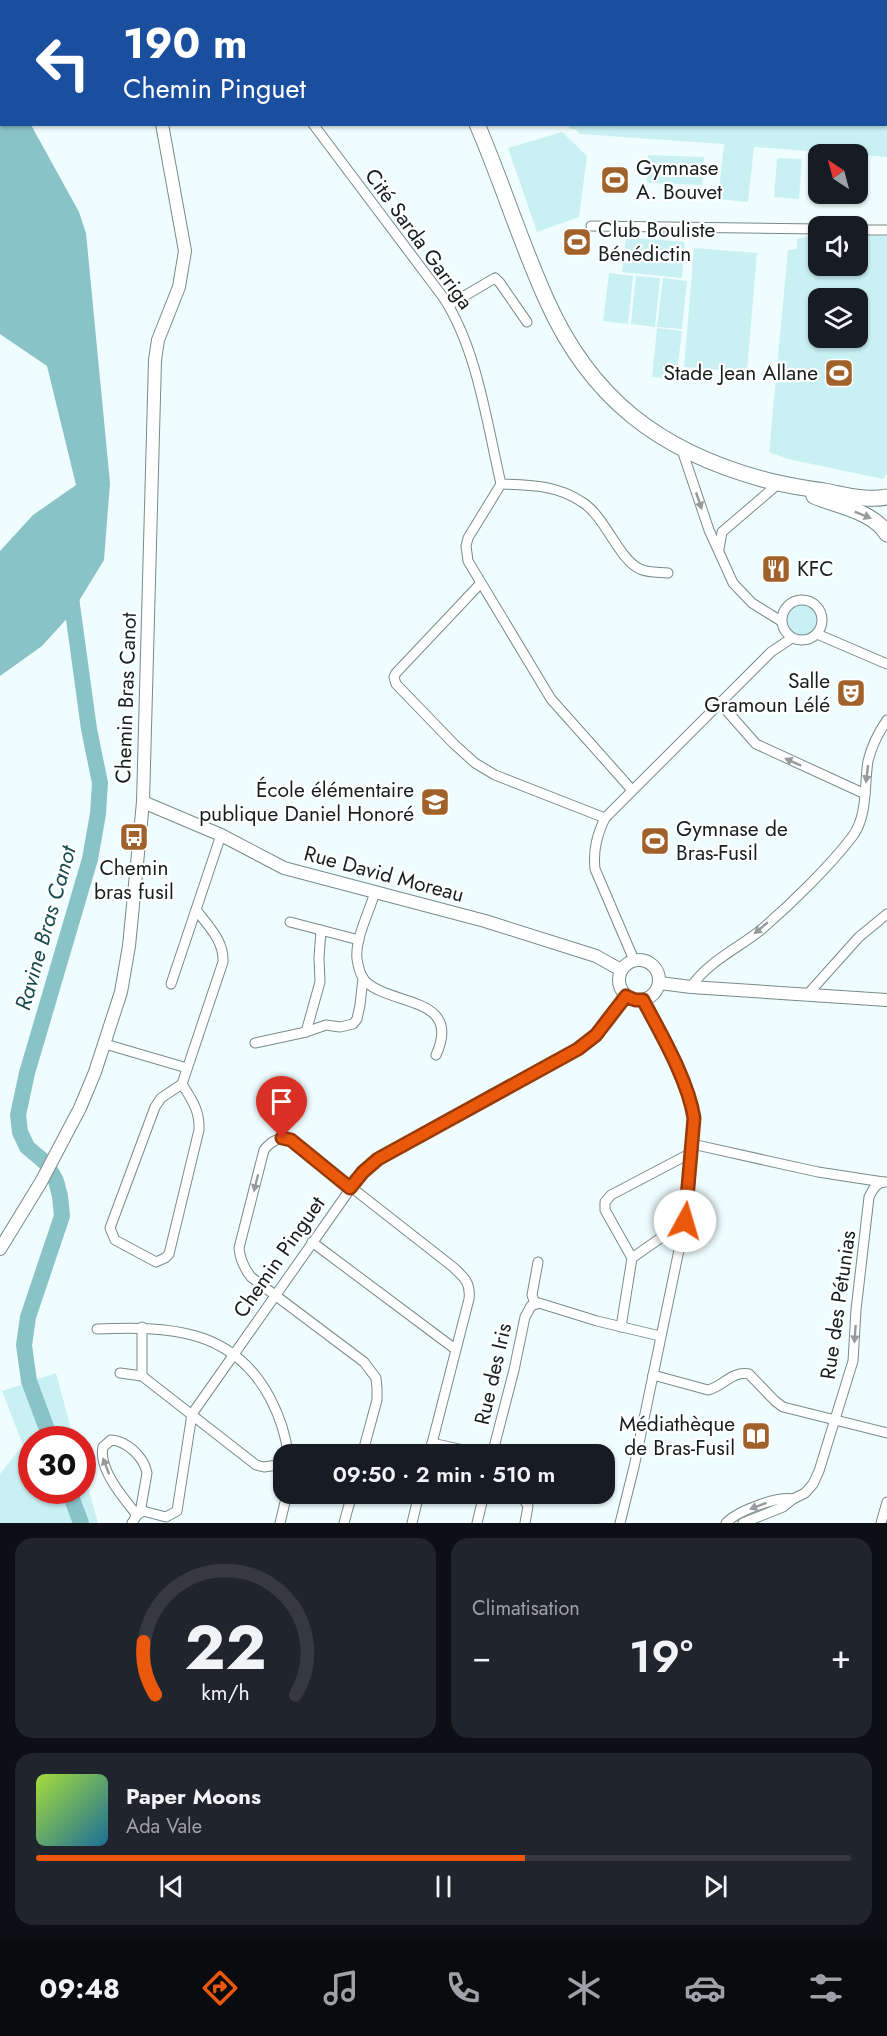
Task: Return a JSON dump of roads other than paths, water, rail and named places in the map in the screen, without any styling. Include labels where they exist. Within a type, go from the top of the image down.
[{"type":"main road","points":[[478,126],[536,276],[562,331],[595,379],[615,401],[641,424],[682,450],[717,466],[795,488],[857,498],[887,497]]},
{"type":"main road","points":[[795,488],[872,519],[887,534]]},
{"type":"street","name":"Chemin Bras Canot","points":[[0,1249],[41,1182],[80,1108],[105,1044],[121,992],[129,946],[143,802],[154,360],[158,340],[178,287],[185,251],[162,126]]},
{"type":"street","name":"Cité Sarda Garriga","points":[[315,126],[449,305],[457,319],[470,350],[501,484]]},
{"type":"street","points":[[591,226],[808,229]]},
{"type":"street","points":[[868,230],[887,230]]},
{"type":"street","points":[[449,305],[495,278],[526,322]]},
{"type":"street","points":[[682,450],[709,530],[734,583],[743,594],[782,625],[792,638],[802,641],[813,637],[819,630],[821,613],[808,601],[795,601],[785,608],[762,608]]},
{"type":"street","points":[[632,790],[555,706],[480,584],[468,561],[465,546],[501,484],[551,487],[584,502],[604,524],[636,567],[642,570],[668,573]]},
{"type":"street","points":[[719,551],[722,532],[778,484]]},
{"type":"street","points":[[480,584],[396,673],[394,676],[396,684],[475,763],[495,775],[605,818]]},
{"type":"street","points":[[771,652],[782,625],[785,608]]},
{"type":"street","points":[[819,630],[830,638],[887,664]]},
{"type":"street","points":[[634,960],[595,869],[593,856],[595,842],[605,818],[719,702],[771,652],[792,638]]},
{"type":"street","points":[[719,702],[756,744],[865,794]]},
{"type":"street","points":[[692,987],[703,973],[785,908],[854,835],[865,794],[868,761],[875,737],[887,720]]},
{"type":"street","name":"Rue David Moreau","points":[[143,802],[221,835],[284,868],[485,921],[596,956],[621,969]]},
{"type":"street","points":[[171,984],[221,835]]},
{"type":"street","points":[[255,1043],[306,1032],[326,1025],[353,1024],[357,1019],[363,978],[357,960],[359,940],[375,892]]},
{"type":"street","points":[[182,1084],[196,1106],[199,1115],[199,1130],[169,1254],[156,1262],[115,1240],[110,1233],[110,1228],[155,1107],[161,1098],[182,1084],[223,962],[222,948],[216,935],[197,911]]},
{"type":"street","points":[[807,995],[859,937],[887,914]]},
{"type":"street","points":[[290,922],[359,940]]},
{"type":"street","points":[[306,1032],[320,982],[321,930]]},
{"type":"street","points":[[634,960],[652,963],[659,975],[660,983],[651,996],[643,1000],[635,1000],[626,996],[619,984],[621,969],[634,960]]},
{"type":"street","points":[[363,978],[375,987],[429,1009],[437,1016],[441,1026],[439,1046],[435,1055]]},
{"type":"street","points":[[660,983],[887,1000]]},
{"type":"street","name":"Chemin Pinguet","points":[[136,1517],[147,1511],[166,1517],[177,1511],[192,1414],[363,1172],[378,1159],[578,1049],[596,1035],[626,996]]},
{"type":"street","points":[[620,1523],[634,1467],[685,1221],[694,1118],[692,1105],[664,1040],[643,1000]]},
{"type":"street","points":[[105,1044],[188,1068]]},
{"type":"street","points":[[365,1444],[376,1400],[376,1378],[364,1362],[274,1296],[246,1270],[240,1256],[239,1248],[264,1150],[275,1140],[282,1138],[291,1140],[453,1267],[466,1280],[470,1289],[469,1299],[432,1443],[436,1444]]},
{"type":"street","points":[[621,1327],[632,1257],[605,1210],[605,1202],[610,1195],[691,1148],[885,1182]]},
{"type":"street","name":"Rue des Pétunias","points":[[726,1523],[735,1515],[781,1498],[793,1498],[805,1494],[813,1484],[836,1420],[853,1361],[856,1310],[869,1197],[876,1185],[885,1182]]},
{"type":"street","points":[[632,1257],[685,1221]]},
{"type":"street","points":[[312,1242],[455,1349]]},
{"type":"street","name":"Rue des Iris","points":[[534,1304],[532,1295],[538,1262]]},
{"type":"street","name":"Rue des Iris","points":[[495,1444],[525,1317],[534,1304],[539,1303],[660,1336]]},
{"type":"street","points":[[142,1327],[142,1376]]},
{"type":"street","points":[[97,1329],[159,1328],[194,1335],[233,1354],[263,1384],[281,1421],[286,1444]]},
{"type":"street","points":[[120,1373],[142,1376],[256,1465],[273,1466]]},
{"type":"street","points":[[652,1375],[708,1390],[716,1388],[732,1375],[749,1374],[783,1407],[887,1433]]},
{"type":"street","points":[[111,1440],[124,1443],[146,1467],[147,1473],[136,1517],[114,1486],[102,1457],[103,1447],[111,1440]]},
{"type":"street","name":"Rue des Pétunias","points":[[743,1523],[783,1507],[793,1498]]},
{"type":"street","points":[[881,1523],[887,1502]]},
{"type":"street","points":[[280,1523],[284,1504]]},
{"type":"street","points":[[344,1523],[349,1504]]},
{"type":"street","points":[[412,1523],[417,1504]]},
{"type":"street","points":[[477,1523],[481,1504]]},
{"type":"street","points":[[525,1523],[527,1504]]},
{"type":"waterway","name":"Ravine Bras Canot","points":[[46,1426],[29,1381],[24,1345],[28,1317],[62,1216],[56,1181],[46,1163],[27,1147],[20,1132],[18,1115],[27,1073],[90,859],[98,814],[100,783],[89,729],[70,590]]},
{"type":"waterway","name":"Ravine Bras Canot","points":[[74,1504],[81,1523]]},
{"type":"place","name":"Gymnase A. Bouvet","points":[[615,180]]},
{"type":"place","name":"Club Bouliste Bénédictin","points":[[577,242]]},
{"type":"place","name":"Stade Jean Allane","points":[[839,373]]},
{"type":"place","name":"KFC","points":[[776,569]]},
{"type":"place","name":"Salle Gramoun Lélé","points":[[851,693]]},
{"type":"place","name":"École élémentaire publique Daniel Honoré","points":[[435,802]]},
{"type":"place","name":"Chemin bras fusil","points":[[134,837]]},
{"type":"place","name":"Gymnase de Bras-Fusil","points":[[655,841]]},
{"type":"place","name":"Médiathèque de Bras-Fusil","points":[[756,1436]]}]
